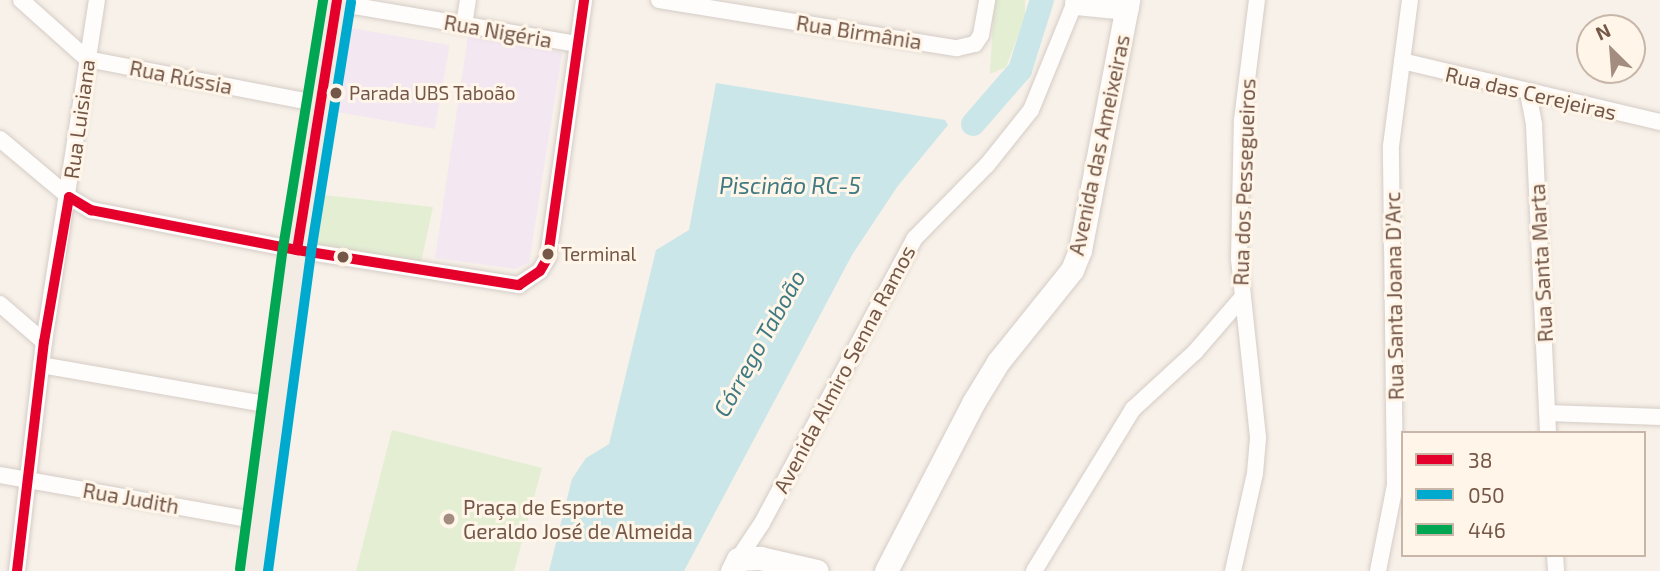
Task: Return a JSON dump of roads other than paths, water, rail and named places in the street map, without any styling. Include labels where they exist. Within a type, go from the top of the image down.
[{"type":"main road","points":[[254,571],[263,522],[296,250],[337,2]]},
{"type":"street","points":[[21,0],[87,59]]},
{"type":"street","name":"Rua Luisiana","points":[[17,571],[44,342],[97,0]]},
{"type":"street","points":[[464,25],[468,0]]},
{"type":"street","points":[[0,139],[68,197],[91,210],[296,250],[520,285],[540,271],[548,257],[584,0]]},
{"type":"street","name":"Rua Birmânia","points":[[659,0],[957,48],[975,44],[981,35],[986,0]]},
{"type":"street","name":"Rua dos Pessegueiros","points":[[1233,571],[1255,473],[1258,437],[1257,399],[1240,300],[1242,120],[1257,0]]},
{"type":"street","name":"Rua Santa Joana D'Arc","points":[[1378,571],[1395,485],[1391,146],[1410,0]]},
{"type":"street","points":[[1076,1],[1128,4]]},
{"type":"street","name":"Avenida Almiro Senna Ramos","points":[[735,565],[914,239],[987,165],[1031,110],[1076,1]]},
{"type":"street","name":"Rua Nigéria","points":[[337,2],[577,44]]},
{"type":"street","name":"Avenida das Ameixeiras","points":[[886,571],[979,393],[1072,270],[1128,4]]},
{"type":"street","name":"Rua Rússia","points":[[87,59],[320,104]]},
{"type":"street","name":"Rua das Cerejeiras","points":[[1402,61],[1528,93],[1660,122]]},
{"type":"street","name":"Rua Santa Marta","points":[[1528,93],[1534,125],[1549,431]]},
{"type":"street","points":[[1034,571],[1133,409],[1195,352],[1240,300]]},
{"type":"street","points":[[0,304],[44,342]]},
{"type":"street","points":[[41,365],[277,406]]},
{"type":"street","points":[[1548,413],[1660,417]]},
{"type":"street","name":"Rua Judith","points":[[0,475],[263,522]]},
{"type":"street","points":[[735,565],[774,559],[817,571]]},
{"type":"water","name":"Piscinão RC-5","points":[[716,83],[945,120],[948,125],[897,187],[852,255],[684,571],[549,571],[572,479],[586,458],[609,444],[656,250],[689,230]]},
{"type":"waterway","name":"Córrego Taboão","points":[[973,124],[1020,70],[1042,0]]},
{"type":"place","name":"Parada UBS Taboão","points":[[336,93]]},
{"type":"place","name":"Terminal","points":[[548,254]]},
{"type":"place","name":"Praça de Esporte Geraldo José de Almeida","points":[[449,519]]}]
